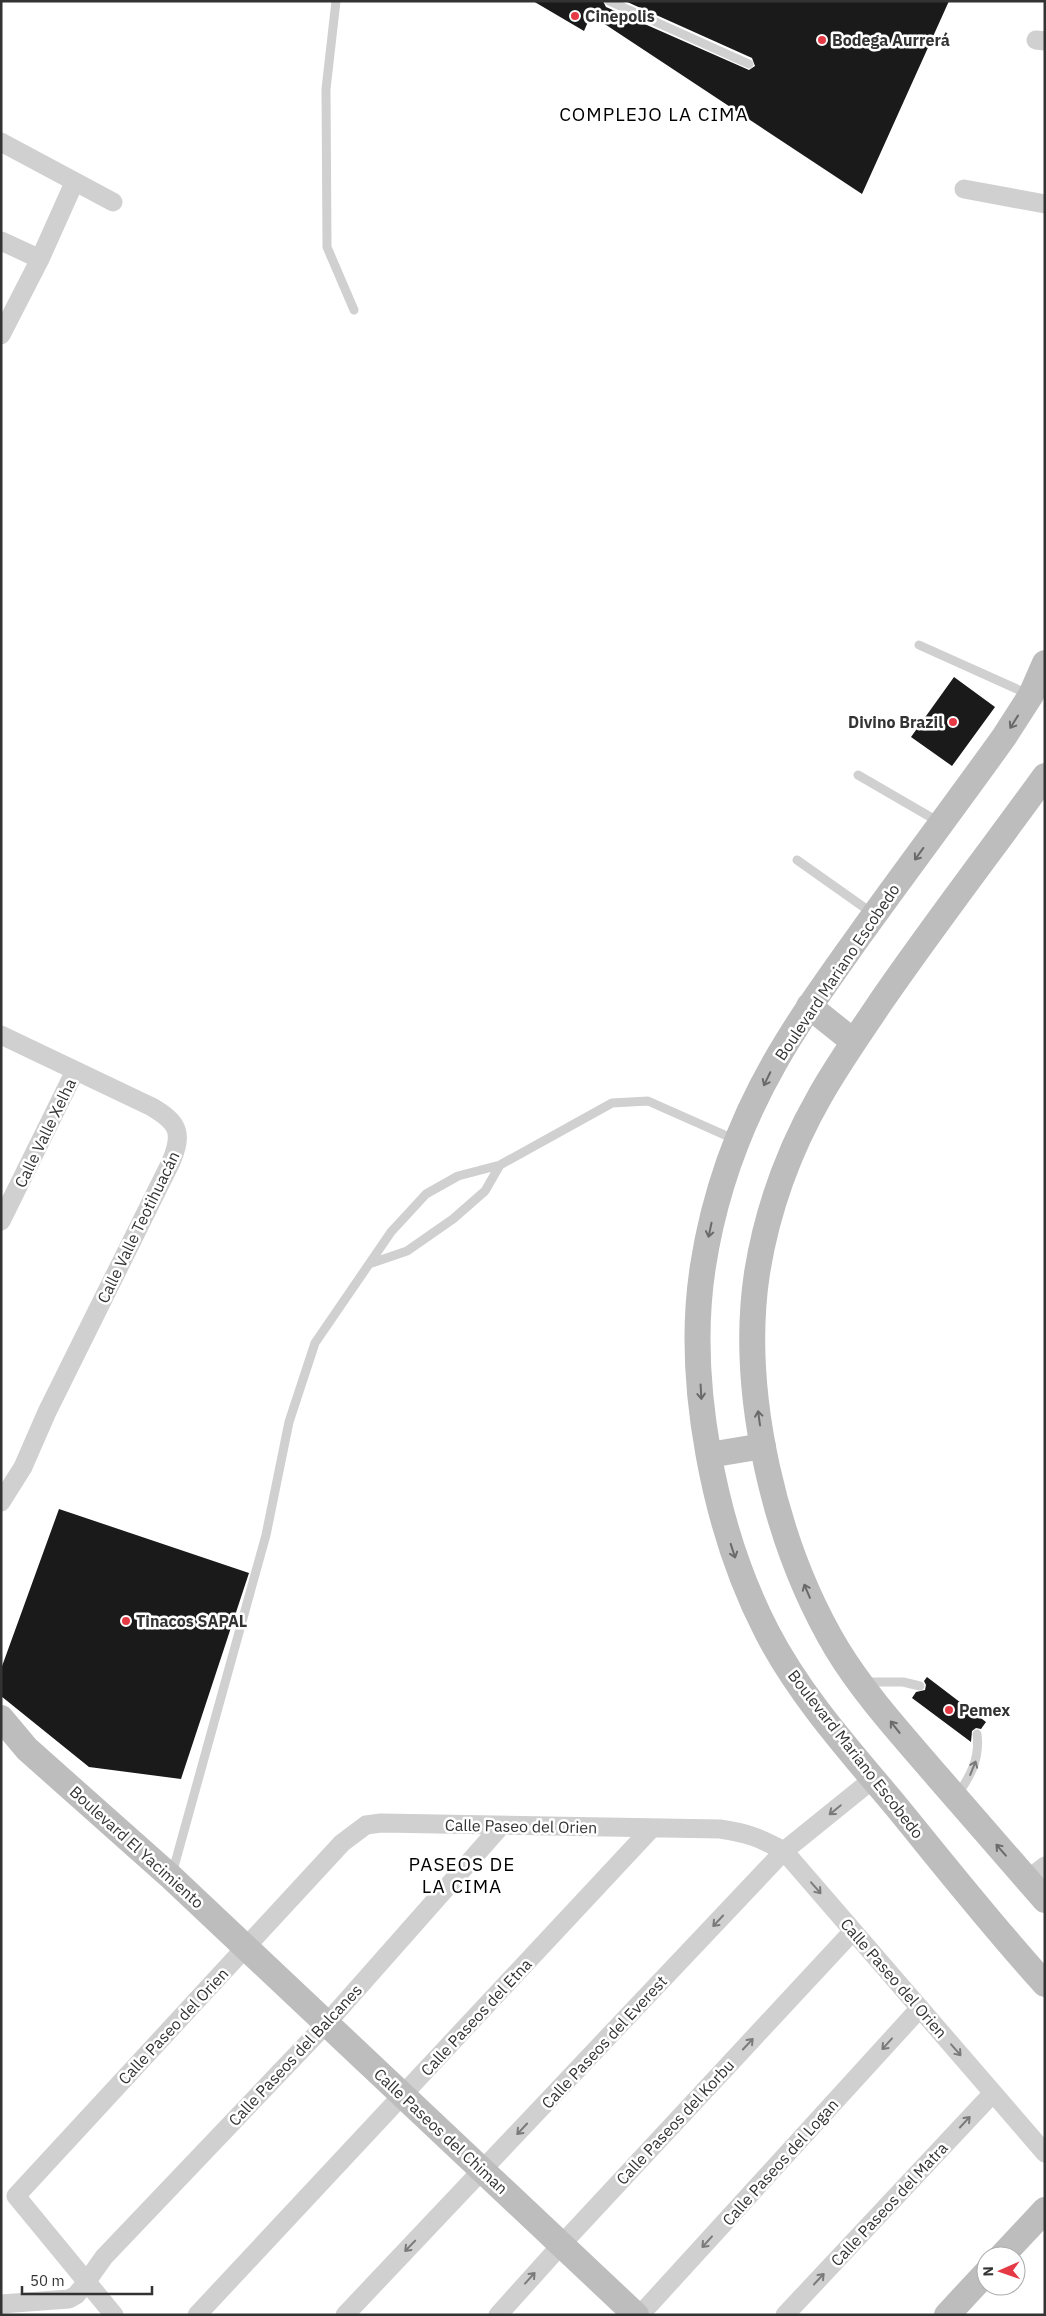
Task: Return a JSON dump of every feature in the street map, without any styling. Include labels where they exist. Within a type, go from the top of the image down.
[{"type":"street","points":[[1,142],[113,202]]},
{"type":"street","points":[[1,336],[40,259],[74,182]]},
{"type":"street","points":[[964,190],[1045,204]]},
{"type":"street","points":[[1,241],[40,259]]},
{"type":"street","name":"Boulevard Mariano Escobedo","points":[[1045,664],[1031,695],[1004,737],[809,1006],[774,1064],[737,1140],[716,1203],[702,1268],[698,1334],[701,1399],[709,1455],[720,1508],[740,1570],[766,1631],[794,1679],[873,1779],[1018,1955],[1045,1984]]},
{"type":"street","points":[[1045,776],[921,944],[854,1042],[820,1096],[788,1158],[767,1227],[757,1274],[752,1335],[756,1397],[763,1446],[774,1498],[790,1550],[816,1609],[838,1650],[897,1730],[956,1797],[1036,1873],[1045,1900]]},
{"type":"street","points":[[809,1006],[854,1042]]},
{"type":"street","name":"Calle Valle Teotihuacán","points":[[1,1035],[164,1114],[177,1130],[178,1140],[171,1162],[47,1412],[23,1467],[1,1502]]},
{"type":"street","name":"Calle Valle Xelha","points":[[1,1221],[75,1071]]},
{"type":"street","points":[[709,1455],[763,1446]]},
{"type":"street","name":"Boulevard El Yacimiento","points":[[1,1718],[27,1749],[171,1876],[246,1947]]},
{"type":"street","name":"Boulevard El Yacimiento","points":[[1,1735],[27,1749]]},
{"type":"street","name":"Calle Paseos del Everest","points":[[345,2315],[784,1851],[873,1779]]},
{"type":"street","name":"Calle Paseo del Orien","points":[[9,2196],[246,1947],[342,1842],[366,1826],[406,1823],[720,1829],[744,1832],[784,1851],[1045,2153]]},
{"type":"street","name":"Calle Paseos del Balcanes","points":[[1,2304],[69,2299],[76,2296],[86,2280],[118,2241],[326,2024],[501,1826]]},
{"type":"street","name":"Calle Paseos del Etna","points":[[197,2315],[651,1829]]},
{"type":"street","name":"Calle Paseos del Korbu","points":[[498,2315],[854,1931]]},
{"type":"street","name":"Calle Paseos del Chiman","points":[[246,1947],[561,2245],[638,2315]]},
{"type":"street","name":"Calle Paseos del Logan","points":[[638,2315],[920,2008]]},
{"type":"street","name":"Calle Paseos del Matra","points":[[785,2315],[993,2092]]},
{"type":"street","points":[[9,2196],[86,2280],[114,2315]]},
{"type":"street","points":[[1011,2246],[1045,2210]]},
{"type":"street","points":[[1023,2246],[1045,2239]]},
{"type":"street","points":[[947,2315],[976,2284]]},
{"type":"lane","points":[[336,1],[326,89],[327,247],[354,310]]},
{"type":"lane","points":[[609,1],[749,64]]},
{"type":"lane","points":[[919,645],[1031,695]]},
{"type":"lane","points":[[858,775],[941,823]]},
{"type":"lane","points":[[797,860],[874,914]]},
{"type":"lane","points":[[171,1876],[201,1762],[266,1535],[289,1422],[315,1343],[391,1232],[426,1194],[458,1176],[500,1165],[612,1103],[648,1101],[737,1140]]},
{"type":"lane","points":[[369,1264],[407,1251],[453,1219],[485,1191],[500,1165]]},
{"type":"lane","points":[[861,1682],[903,1682],[920,1686]]},
{"type":"lane","points":[[956,1797],[974,1767],[978,1748],[977,1734]]},
{"type":"building","points":[[533,1],[603,1],[606,7],[749,70],[755,66],[752,58],[625,1],[949,1],[862,194],[591,15],[584,31]]},
{"type":"building","name":"Divino Brazil","points":[[954,677],[995,707],[952,766],[911,737]]},
{"type":"building","name":"Tinacos SAPAL","points":[[59,1509],[249,1573],[181,1779],[89,1767],[1,1696],[1,1669]]},
{"type":"building","name":"Pemex","points":[[927,1677],[986,1722],[981,1729],[976,1728],[972,1731],[971,1742],[912,1698],[916,1692],[925,1690],[926,1685],[924,1681]]},
{"type":"place","name":"Cinepolis","points":[[575,16]]},
{"type":"place","name":"Bodega Aurrerá","points":[[822,40]]},
{"type":"place","name":"Divino Brazil","points":[[953,722]]},
{"type":"place","name":"Tinacos SAPAL","points":[[126,1621]]},
{"type":"place","name":"Pemex","points":[[949,1710]]},
{"type":"district","name":"COMPLEJO LA CIMA","points":[[654,114]]},
{"type":"district","name":"PASEOS DE LA CIMA","points":[[462,1875]]}]
